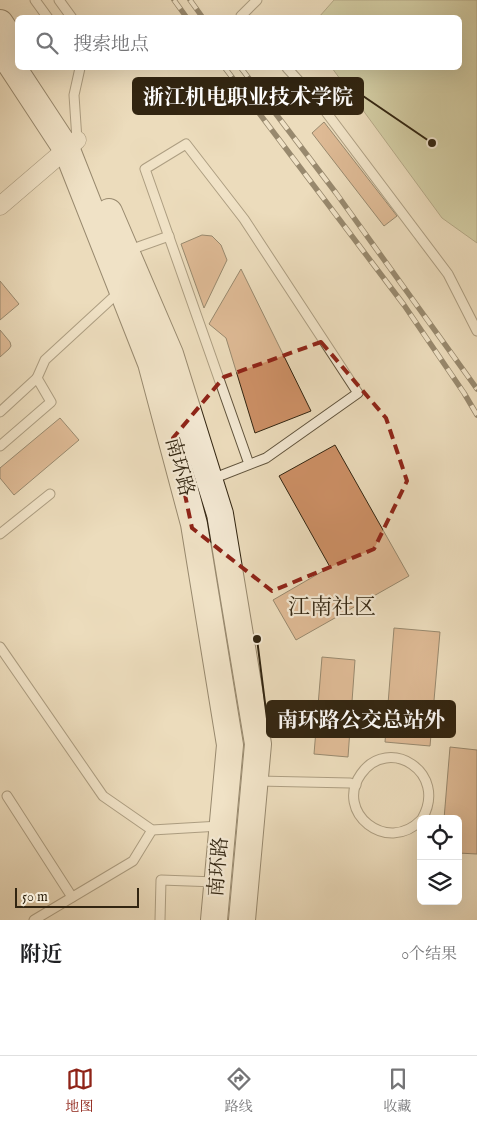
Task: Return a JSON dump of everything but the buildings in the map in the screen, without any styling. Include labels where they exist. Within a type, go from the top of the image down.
[{"type":"main road","points":[[0,23],[15,46]]},
{"type":"main road","name":"南环路","points":[[0,48],[15,68]]},
{"type":"main road","name":"南环路","points":[[16,70],[72,145],[122,290],[151,362],[194,524],[230,745],[214,920]]},
{"type":"main road","name":"南环路","points":[[30,70],[72,145],[127,251],[170,354],[220,514],[258,744],[242,920]]},
{"type":"street","points":[[0,206],[72,145]]},
{"type":"lane","points":[[35,0],[46,15]]},
{"type":"lane","points":[[59,0],[70,15]]},
{"type":"lane","points":[[242,15],[257,0]]},
{"type":"lane","points":[[72,145],[74,95],[80,70]]},
{"type":"lane","points":[[289,70],[320,104],[448,274],[477,331]]},
{"type":"lane","points":[[209,480],[266,458],[358,393],[244,219],[186,144],[145,169],[249,464]]},
{"type":"lane","points":[[127,251],[169,236]]},
{"type":"lane","points":[[0,412],[37,378],[45,360],[122,290]]},
{"type":"lane","points":[[0,446],[51,402],[37,378]]},
{"type":"lane","points":[[0,534],[50,494]]},
{"type":"lane","points":[[0,647],[103,796],[152,830],[223,826]]},
{"type":"lane","points":[[417,822],[406,831],[387,834],[369,826],[362,819],[354,801],[356,785],[368,766],[386,758],[396,758],[406,761],[421,773],[429,791],[427,810],[424,815]]},
{"type":"lane","points":[[255,781],[350,783],[356,785]]},
{"type":"lane","points":[[6,796],[72,897]]},
{"type":"lane","points":[[34,920],[132,861],[152,830]]},
{"type":"lane","points":[[160,920],[162,880],[218,882]]},
{"type":"highlighted area","points":[[321,342],[386,418],[407,481],[374,549],[272,591],[192,528],[173,438],[224,377]]},
{"type":"green space","points":[[334,0],[477,0],[477,243],[442,218],[333,70],[462,70],[462,15],[321,15]]},
{"type":"railway","points":[[174,0],[185,15]]},
{"type":"railway","points":[[190,0],[201,15]]},
{"type":"railway","points":[[227,70],[404,305],[477,415]]},
{"type":"railway","points":[[243,70],[336,193],[477,389]]},
{"type":"place","name":"浙江机电职业技术学院","points":[[432,143]]},
{"type":"place","name":"南环路公交总站外","points":[[257,639]]},
{"type":"district","name":"江南社区","points":[[332,608]]}]
